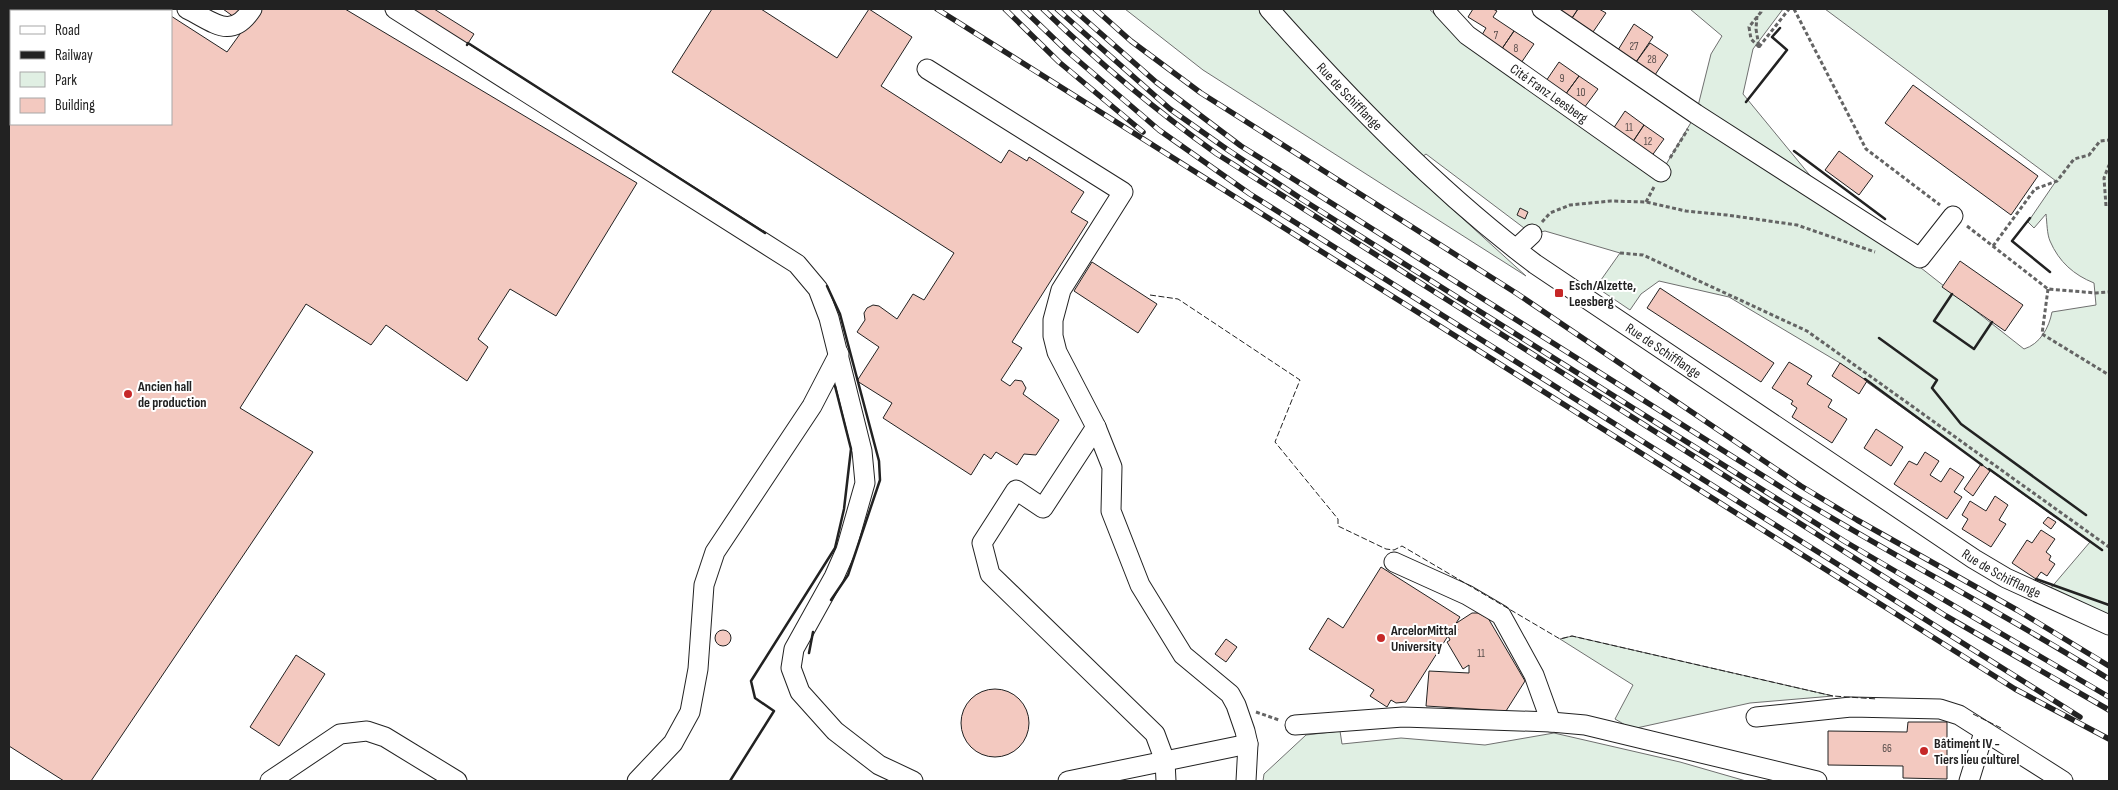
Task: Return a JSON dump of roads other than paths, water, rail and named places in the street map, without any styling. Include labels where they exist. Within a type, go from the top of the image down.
[{"type":"street","points":[[186,9],[231,28],[244,21],[252,9]]},
{"type":"street","points":[[395,9],[797,264],[818,289],[830,318],[839,354],[862,451],[864,483],[846,550],[834,577],[794,649],[791,668],[800,692],[835,732],[879,765],[913,781]]},
{"type":"street","name":"Rue de Schifflange","points":[[1268,9],[1343,89],[1416,161],[1470,212],[1516,250],[1586,300],[1974,559],[2006,578],[2109,625]]},
{"type":"street","name":"Cité Franz Leesberg","points":[[1443,9],[1467,35],[1661,172]]},
{"type":"street","points":[[1542,9],[1696,114],[1920,258],[1953,216]]},
{"type":"street","points":[[927,69],[1122,192],[1061,290],[1053,320],[1053,336],[1057,352],[1096,427],[1112,467],[1111,511],[1140,585],[1184,655],[1230,694],[1236,706],[1246,731],[1248,744],[1246,781]]},
{"type":"street","points":[[1516,250],[1532,234]]},
{"type":"street","points":[[637,781],[672,743],[690,712],[698,669],[704,585],[715,552],[812,406],[839,354]]},
{"type":"street","points":[[1096,427],[1043,508],[1016,490],[982,543],[990,574],[1155,734],[1165,761],[1166,781]]},
{"type":"street","points":[[1394,562],[1466,595],[1501,616],[1534,674],[1551,722]]},
{"type":"street","points":[[1756,717],[1852,708],[1940,709],[1959,715],[2063,781]]},
{"type":"street","points":[[1296,725],[1403,717],[1551,722],[1585,725],[1817,781]]},
{"type":"street","points":[[270,781],[340,734],[367,731],[385,737],[457,781]]},
{"type":"street","points":[[1970,781],[1984,732]]},
{"type":"street","points":[[1068,781],[1248,744]]},
{"type":"railway","points":[[937,9],[2015,689],[2109,739]]},
{"type":"railway","points":[[1005,9],[1059,62],[1143,132]]},
{"type":"railway","points":[[1023,9],[1067,51],[1159,130],[1250,194],[2080,717]]},
{"type":"railway","points":[[1043,9],[1127,85],[1217,154],[1946,616],[2109,710]]},
{"type":"railway","points":[[1057,9],[1170,109],[1303,200],[1844,541],[2109,697]]},
{"type":"railway","points":[[1073,9],[1156,82],[1241,146],[1795,496],[2109,679]]},
{"type":"railway","points":[[1095,9],[1131,41],[1201,93],[1516,293],[1801,486],[1857,520],[2017,610],[2109,666]]},
{"type":"place","name":"Esch/Alzette, Leesberg","points":[[1559,293]]},
{"type":"place","name":"Ancien hall de production","points":[[128,394]]},
{"type":"place","name":"ArcelorMittal University","points":[[1381,638]]},
{"type":"place","name":"Bâtiment IV - Tiers lieu culturel","points":[[1924,751]]}]
